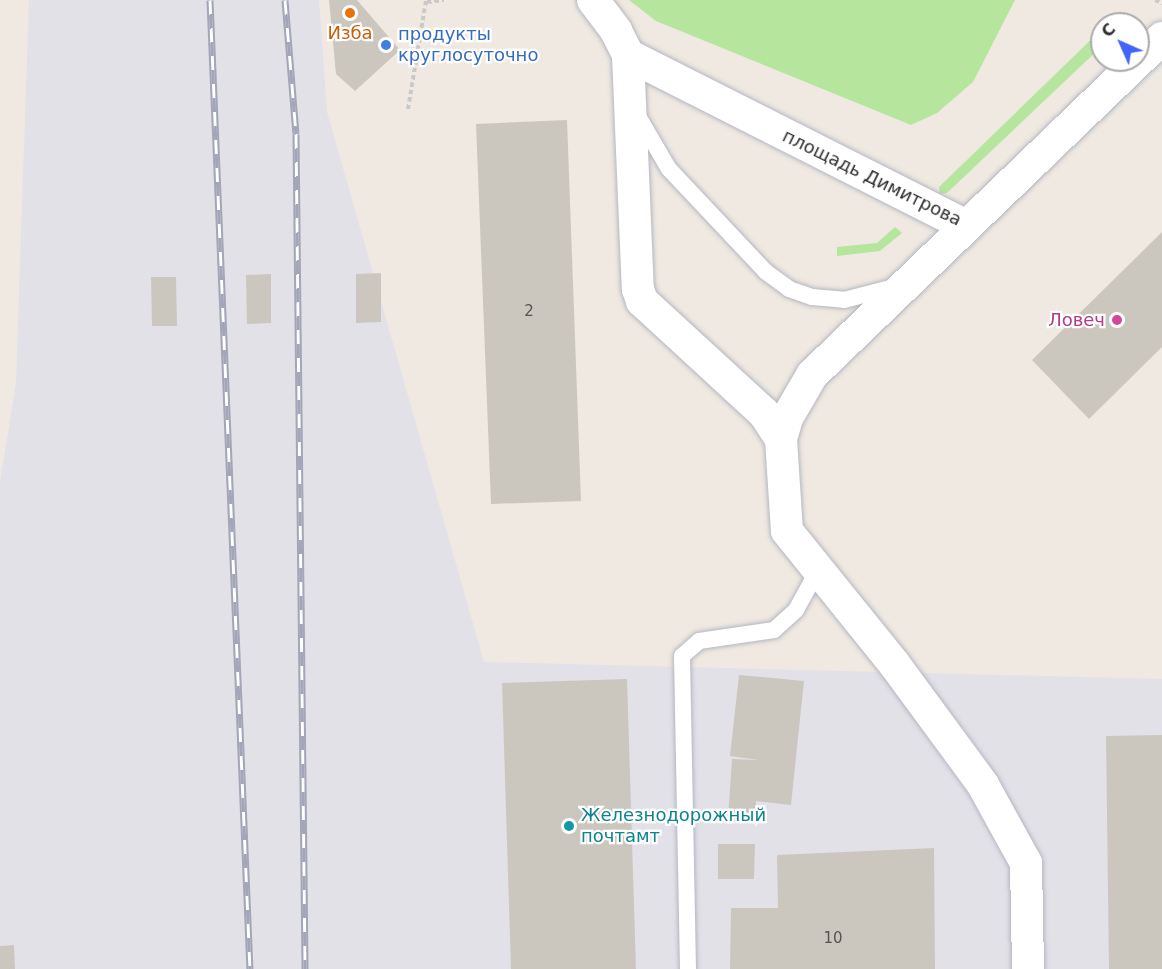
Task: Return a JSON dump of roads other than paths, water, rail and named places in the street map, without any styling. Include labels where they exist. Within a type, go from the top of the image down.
[{"type":"street","points":[[593,0],[616,31],[628,55],[638,289],[642,302],[764,413],[782,439]]},
{"type":"street","name":"площадь Димитрова","points":[[628,55],[966,226],[1162,38]]},
{"type":"street","points":[[966,226],[812,375],[794,403],[782,439],[787,531],[895,665],[983,785],[1026,863],[1028,969]]},
{"type":"lane","points":[[631,92],[640,122],[669,169],[766,272],[789,290],[812,297],[844,300],[879,293],[912,279]]},
{"type":"lane","points":[[688,969],[682,656],[699,641],[774,630],[796,610],[818,570]]},
{"type":"railway","points":[[210,0],[250,969]]},
{"type":"railway","points":[[285,0],[296,134],[305,969]]},
{"type":"place","name":"Изба","points":[[350,13]]},
{"type":"place","name":"продукты круглосуточно","points":[[386,45]]},
{"type":"place","name":"Ловеч","points":[[1117,320]]},
{"type":"place","name":"Железнодорожный почтамт","points":[[569,826]]}]
